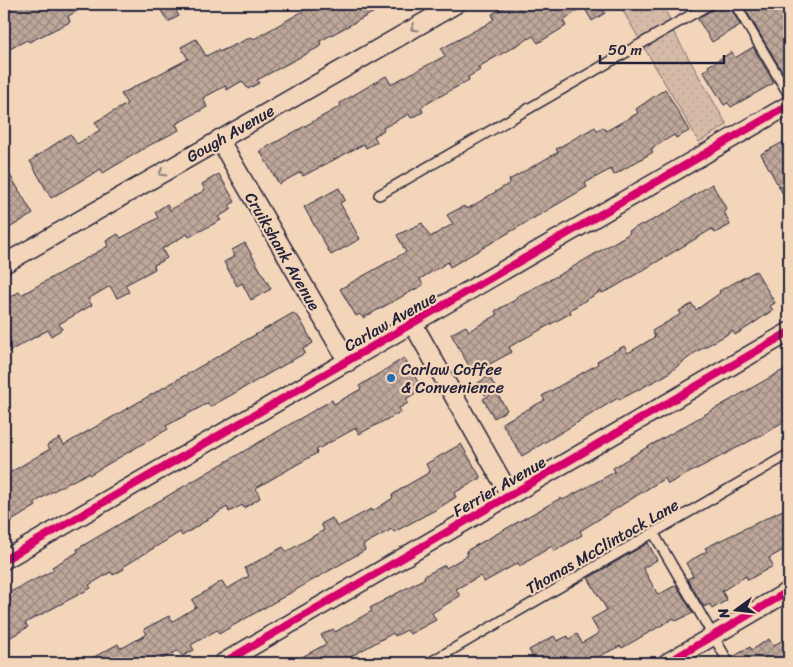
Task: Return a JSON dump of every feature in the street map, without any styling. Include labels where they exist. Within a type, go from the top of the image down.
[{"type":"street","name":"Gough Avenue","points":[[4,264],[456,4]]},
{"type":"street","name":"Carlaw Avenue","points":[[4,560],[789,105]]},
{"type":"street","name":"Cruikshank Avenue","points":[[219,139],[348,362]]},
{"type":"street","points":[[413,324],[510,495]]},
{"type":"street","name":"Ferrier Avenue","points":[[223,663],[789,332]]},
{"type":"street","points":[[668,663],[789,591]]},
{"type":"lane","points":[[379,195],[710,4]]},
{"type":"lane","points":[[735,4],[789,95]]},
{"type":"lane","name":"Thomas McClintock Lane","points":[[430,663],[789,454]]},
{"type":"lane","points":[[654,534],[729,663]]},
{"type":"shaded area","points":[[619,4],[661,4],[671,21],[673,31],[727,125],[699,142]]},
{"type":"building","points":[[11,4],[90,4],[68,16],[70,22],[4,52],[4,8]]},
{"type":"building","points":[[157,4],[172,4],[179,16],[168,22]]},
{"type":"building","points":[[311,4],[389,4],[320,41],[321,46],[257,80],[259,83],[248,89],[242,81],[227,90],[225,86],[203,98],[207,107],[176,124],[179,130],[103,173],[101,169],[51,198],[30,161],[70,134],[77,144],[100,130],[95,122],[127,104],[121,94],[188,59],[181,47],[196,39],[206,56],[218,50],[219,52],[252,37],[254,39],[305,10],[303,8]]},
{"type":"building","points":[[511,4],[600,4],[605,13],[592,21],[584,7],[563,20],[566,26],[538,43],[533,36],[478,67],[480,70],[468,77],[469,80],[421,107],[423,112],[411,118],[409,114],[383,128],[384,130],[374,136],[377,142],[366,148],[364,144],[303,176],[301,172],[279,184],[260,151],[341,106],[340,103],[386,76],[391,84],[445,56],[441,49],[487,24],[494,19],[492,14]]},
{"type":"building","points":[[716,4],[729,4],[740,25],[712,42],[697,18],[714,9]]},
{"type":"building","points":[[742,4],[789,4],[789,74],[785,76]]},
{"type":"building","points":[[753,47],[774,83],[731,107],[728,103],[724,105],[703,71],[732,52],[735,58]]},
{"type":"building","points":[[665,89],[689,131],[676,138],[674,135],[651,149],[653,152],[614,175],[611,169],[585,183],[587,187],[450,267],[448,262],[420,279],[423,285],[363,318],[360,314],[356,316],[340,289],[406,252],[397,235],[422,223],[430,237],[453,224],[447,215],[464,206],[469,208],[510,183],[509,180],[558,152],[556,149],[595,127],[597,131],[603,127],[606,131],[638,113],[636,109]]},
{"type":"building","points":[[789,139],[789,205],[761,154]]},
{"type":"building","points":[[4,165],[33,214],[4,231]]},
{"type":"building","points":[[219,174],[235,202],[229,205],[232,209],[218,217],[221,220],[189,237],[187,234],[162,249],[167,258],[154,265],[155,269],[125,285],[129,292],[117,298],[110,286],[88,299],[92,305],[59,324],[62,329],[51,336],[48,330],[4,354],[4,300],[19,292],[21,295],[108,246],[106,241],[118,234],[121,238],[158,218],[155,212],[167,204],[170,210],[205,190],[202,184]]},
{"type":"building","points":[[712,184],[727,210],[724,211],[730,225],[715,233],[712,229],[613,288],[602,293],[601,291],[570,310],[571,313],[509,347],[512,352],[473,373],[451,334],[466,326],[469,331],[497,315],[495,311],[517,299],[516,297],[561,274],[630,233],[629,231],[666,213]]},
{"type":"building","points":[[339,188],[345,200],[340,203],[360,239],[331,255],[304,207]]},
{"type":"building","points":[[245,243],[271,289],[251,300],[242,283],[237,286],[224,262],[235,256],[232,250]]},
{"type":"building","points":[[756,271],[775,303],[770,306],[773,310],[735,335],[733,331],[696,352],[666,375],[619,400],[618,398],[522,456],[502,423],[545,400],[542,396],[598,364],[597,361],[624,346],[628,353],[655,337],[652,331],[681,314],[679,311],[692,304],[696,310],[720,293],[719,291]]},
{"type":"building","points":[[293,313],[300,319],[313,343],[303,349],[305,353],[210,407],[208,403],[166,426],[168,429],[89,475],[88,473],[55,490],[34,503],[36,506],[10,522],[4,512],[4,476],[50,449],[47,445],[60,438],[64,445]]},
{"type":"building","points":[[404,358],[422,389],[406,399],[408,403],[399,408],[401,412],[359,434],[356,428],[316,450],[317,453],[256,488],[260,498],[244,508],[242,505],[229,512],[227,507],[182,536],[180,532],[123,567],[124,569],[113,575],[111,572],[89,585],[91,588],[25,623],[28,627],[4,641],[4,595],[54,570],[52,567],[78,552],[77,549],[332,400],[334,404],[361,389],[359,386]]},
{"type":"building","points":[[785,369],[789,377],[789,418],[767,432],[668,484],[665,478],[580,531],[582,535],[554,551],[552,546],[520,566],[518,563],[484,582],[480,576],[456,589],[460,596],[432,613],[436,620],[410,634],[407,630],[395,636],[393,633],[350,657],[353,663],[291,663],[326,644],[321,635],[333,629],[335,632],[372,611],[370,608],[425,578],[424,576],[445,565],[446,568],[468,555],[466,551],[561,498],[563,500],[615,472],[613,468],[644,449]]},
{"type":"building","points":[[489,376],[496,389],[485,395],[478,383]]},
{"type":"building","points":[[496,392],[507,410],[494,418],[483,399]]},
{"type":"building","points":[[461,444],[481,478],[454,493],[456,497],[437,509],[394,532],[392,529],[363,545],[365,550],[341,564],[219,634],[217,630],[191,645],[194,650],[183,656],[177,651],[155,663],[83,663],[118,644],[120,648],[124,647],[147,634],[144,629],[169,616],[173,621],[196,607],[192,600],[222,581],[227,589],[249,576],[245,568],[283,547],[286,552],[324,530],[321,524],[332,518],[337,527],[371,509],[373,511],[393,498],[392,495],[430,472],[426,464]]},
{"type":"building","points":[[789,507],[789,547],[769,558],[773,566],[748,580],[746,576],[722,591],[727,600],[712,609],[710,604],[704,607],[687,579],[693,576],[686,563],[707,551],[705,548]]},
{"type":"building","points":[[648,543],[657,560],[643,568],[658,595],[676,585],[693,613],[676,621],[674,618],[622,648],[620,646],[596,658],[598,663],[536,663],[529,650],[554,636],[557,641],[568,636],[569,639],[577,634],[582,643],[599,633],[591,619],[607,610],[588,578]]},
{"type":"building","points":[[789,636],[789,663],[735,663],[733,657],[750,647],[752,650],[769,639],[773,646]]},
{"type":"cycle path","points":[[4,560],[789,105]]},
{"type":"cycle path","points":[[223,663],[789,332]]},
{"type":"cycle path","points":[[667,663],[789,591]]},
{"type":"place","name":"Carlaw Coffee & Convenience","points":[[391,378]]}]
